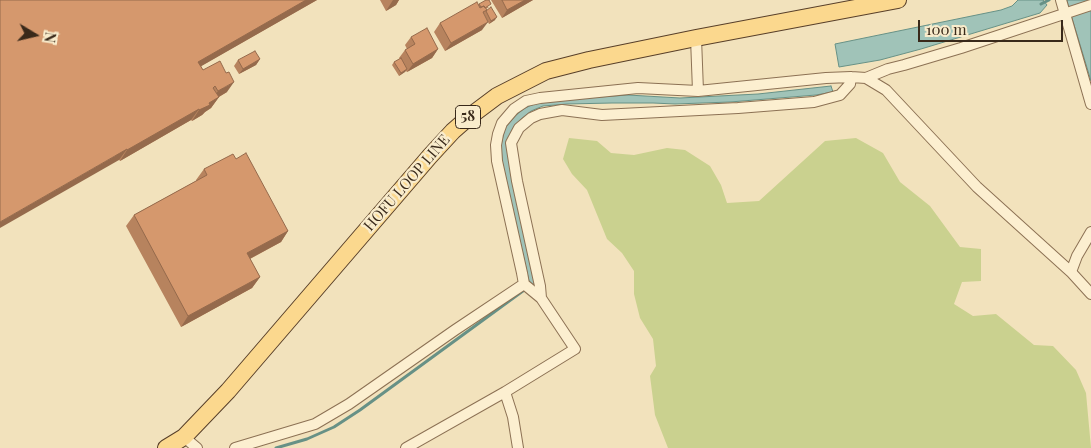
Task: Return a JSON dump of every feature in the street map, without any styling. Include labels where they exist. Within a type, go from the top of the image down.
[{"type":"main road","name":"HOFU LOOP LINE","points":[[166,448],[190,442],[228,391],[430,156],[468,117],[497,96],[546,71],[589,60],[898,0]]},
{"type":"street","points":[[1061,0],[1091,104]]},
{"type":"street","points":[[406,448],[575,349],[541,298],[524,284],[497,161],[496,145],[502,123],[514,108],[526,101],[540,98],[638,88],[698,91],[826,78],[866,78],[888,69],[961,48],[1091,5]]},
{"type":"street","points":[[696,38],[698,91]]},
{"type":"street","points":[[541,298],[511,143],[520,128],[531,118],[540,114],[562,110],[602,115],[814,102],[840,95],[850,84],[851,77]]},
{"type":"street","points":[[866,78],[886,90],[977,187],[1071,272],[1091,294]]},
{"type":"street","points":[[1071,272],[1077,256],[1091,232]]},
{"type":"street","points":[[235,448],[315,424],[349,404],[524,284]]},
{"type":"street","points":[[504,392],[513,417],[518,448]]},
{"type":"green space","points":[[569,138],[597,141],[611,153],[634,155],[667,148],[685,150],[710,166],[721,185],[727,203],[759,201],[825,141],[856,138],[883,153],[900,182],[930,206],[960,247],[981,249],[981,281],[962,282],[954,304],[973,316],[996,314],[1034,345],[1053,346],[1076,370],[1086,393],[1091,448],[668,448],[655,415],[650,376],[656,366],[653,339],[640,318],[634,294],[634,271],[622,253],[607,239],[587,190],[572,174],[563,159]]},
{"type":"water","points":[[1018,0],[1043,0],[1047,5],[1040,13],[921,49],[880,60],[839,67],[835,44],[1001,10],[1012,6]]},
{"type":"water","points":[[1067,0],[1089,0],[1091,7],[1091,81],[1068,5]]},
{"type":"water","points":[[831,86],[833,92],[816,95],[730,102],[675,104],[567,104],[543,106],[531,111],[513,128],[508,139],[535,283],[533,286],[529,281],[502,161],[501,145],[505,128],[525,108],[537,103],[572,99],[628,95],[680,98],[758,94]]},
{"type":"building","points":[[0,0],[306,0],[198,62],[203,70],[220,61],[226,73],[229,72],[234,82],[218,91],[215,86],[213,88],[219,97],[209,103],[210,105],[199,109],[127,149],[0,222]]},
{"type":"building","points":[[489,0],[491,4],[485,8],[484,6],[481,7],[479,4]]},
{"type":"building","points":[[502,0],[525,0],[507,10]]},
{"type":"building","points":[[477,2],[480,8],[484,6],[487,10],[483,12],[488,22],[451,43],[440,23]]},
{"type":"building","points":[[491,7],[497,17],[491,21],[486,11]]},
{"type":"building","points":[[427,28],[438,49],[413,64],[405,50],[415,44],[411,37]]},
{"type":"building","points":[[255,51],[260,59],[243,69],[238,60]]},
{"type":"building","points":[[401,58],[407,69],[401,73],[394,62]]},
{"type":"building","points":[[246,153],[288,231],[247,253],[260,277],[188,316],[134,215],[207,175],[204,169],[233,154],[236,159]]},
{"type":"waterway","points":[[1041,4],[1049,0]]},
{"type":"waterway","points":[[276,448],[307,439],[334,427],[527,288]]}]
